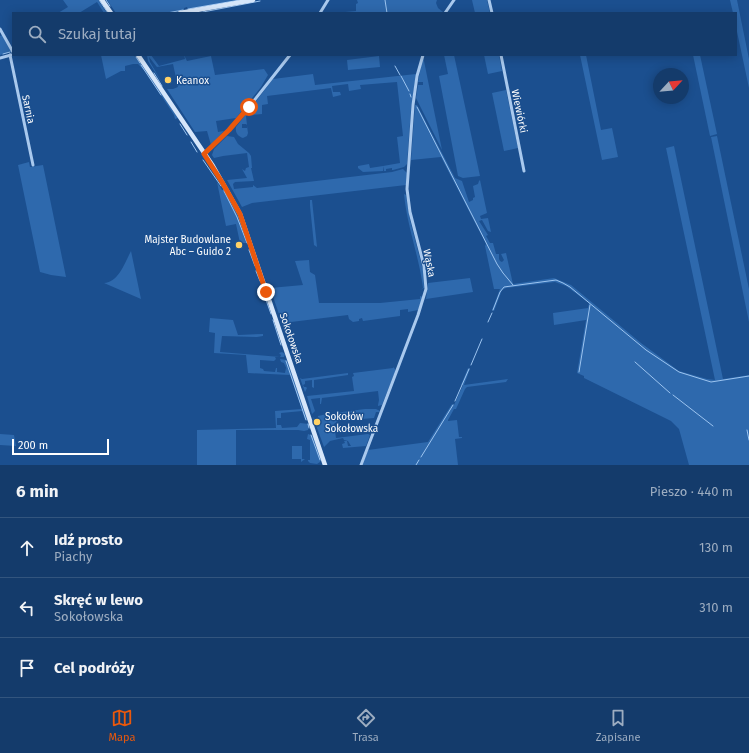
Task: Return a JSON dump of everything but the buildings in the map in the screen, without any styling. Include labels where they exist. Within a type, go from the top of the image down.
[{"type":"street","points":[[102,0],[110,12]]},
{"type":"street","points":[[186,12],[253,0]]},
{"type":"street","points":[[321,12],[328,0]]},
{"type":"street","points":[[446,12],[454,0]]},
{"type":"street","points":[[489,0],[492,12]]},
{"type":"street","name":"Sarnia","points":[[0,29],[12,54]]},
{"type":"street","points":[[0,58],[12,54]]},
{"type":"street","name":"Sarnia","points":[[12,56],[32,165]]},
{"type":"street","name":"Sokołowska","points":[[139,56],[231,196],[242,221],[325,465]]},
{"type":"street","points":[[204,154],[229,130],[249,107],[289,56]]},
{"type":"street","name":"Wąska","points":[[361,465],[418,315],[426,288],[424,266],[411,217],[407,189],[413,104],[417,76],[423,56]]},
{"type":"street","name":"Wiewiórki","points":[[501,56],[524,171]]},
{"type":"shaded area","points":[[63,0],[98,0],[106,12],[103,12],[97,2],[81,12],[60,12],[68,7]]},
{"type":"shaded area","points":[[107,0],[245,0],[188,10],[187,7],[184,8],[184,10],[176,12],[115,12]]},
{"type":"shaded area","points":[[357,0],[437,0],[436,3],[438,8],[443,12],[345,12],[356,11],[356,4],[358,3]]},
{"type":"shaded area","points":[[472,0],[487,0],[490,12],[475,12]]},
{"type":"shaded area","points":[[730,0],[737,0],[749,59],[749,88],[737,32],[737,12],[733,12]]},
{"type":"shaded area","points":[[2,35],[11,52],[0,55],[0,36]]},
{"type":"shaded area","points":[[101,56],[137,57],[178,118],[175,119],[174,115],[145,71],[138,64],[125,66],[125,71],[121,71],[106,79]]},
{"type":"shaded area","points":[[147,56],[152,56],[159,66],[185,59],[184,56],[187,61],[211,56],[215,75],[264,69],[268,75],[261,87],[236,118],[216,121],[218,132],[224,131],[211,145],[207,131],[195,132],[167,89],[178,87],[173,64],[157,67],[149,57],[150,62],[164,86],[148,61]]},
{"type":"shaded area","points":[[379,56],[380,67],[348,70],[347,60]]},
{"type":"shaded area","points":[[423,56],[442,150],[416,98],[418,85],[423,85],[423,82],[418,82]]},
{"type":"shaded area","points":[[444,56],[454,56],[480,176],[463,178],[458,176],[439,76],[448,74]]},
{"type":"shaded area","points":[[484,56],[499,56],[502,71],[488,74]]},
{"type":"shaded area","points":[[580,56],[586,56],[601,130],[612,128],[618,157],[602,160]]},
{"type":"shaded area","points":[[693,56],[700,56],[717,134],[710,136]]},
{"type":"shaded area","points":[[313,74],[315,85],[416,74],[411,109],[407,164],[404,167],[393,170],[392,168],[386,169],[386,171],[384,171],[383,166],[400,163],[397,137],[403,136],[397,82],[360,85],[361,89],[349,91],[348,84],[332,86],[333,92],[340,92],[341,95],[333,97],[331,88],[267,96],[268,104],[262,105],[262,114],[251,115],[249,113],[246,116],[247,125],[242,124],[242,128],[247,128],[247,126],[248,133],[247,136],[243,138],[237,134],[236,127],[273,79]]},
{"type":"shaded area","points":[[506,90],[518,148],[504,151],[492,93]]},
{"type":"shaded area","points":[[415,105],[417,105],[455,178],[462,181],[469,202],[475,197],[473,186],[478,184],[480,180],[487,213],[480,216],[481,219],[488,218],[491,232],[488,231],[482,220],[479,221],[488,235],[486,236],[490,243],[493,243],[496,254],[499,254],[500,261],[502,262],[504,260],[501,254],[506,253],[513,284],[554,278],[571,285],[641,343],[679,371],[715,380],[666,148],[674,146],[723,379],[749,375],[749,465],[689,465],[679,429],[671,421],[584,378],[584,376],[577,373],[586,320],[554,325],[553,313],[588,308],[589,303],[566,286],[555,282],[506,288],[502,290],[494,311],[492,310],[500,289],[494,289],[485,246],[486,244],[441,157],[411,160]]},
{"type":"shaded area","points":[[227,136],[234,137],[238,144],[251,156],[251,168],[254,181],[235,182],[233,184],[234,189],[253,187],[253,185],[257,188],[392,172],[403,169],[407,173],[406,185],[252,203],[242,207],[227,180],[247,178],[242,169],[245,171],[246,168],[249,167],[247,153],[214,158],[212,155],[214,149]]},
{"type":"shaded area","points":[[717,136],[749,289],[749,322],[711,137]]},
{"type":"shaded area","points":[[29,162],[30,167],[43,165],[66,277],[40,272],[18,165]]},
{"type":"shaded area","points":[[369,164],[370,168],[383,166],[383,171],[363,172],[358,168],[358,166]]},
{"type":"shaded area","points":[[217,182],[222,190],[224,190],[237,213],[248,243],[240,243],[236,224],[226,226]]},
{"type":"shaded area","points":[[404,194],[406,195],[410,220],[423,270],[424,288],[420,290],[423,288],[419,264]]},
{"type":"shaded area","points":[[310,200],[312,200],[317,247],[314,245]]},
{"type":"shaded area","points":[[131,251],[141,299],[104,283],[109,282],[118,275]]},
{"type":"shaded area","points":[[309,260],[310,272],[315,275],[319,303],[380,303],[420,299],[420,296],[423,297],[418,310],[408,312],[408,309],[400,310],[400,316],[363,321],[362,318],[359,319],[359,321],[353,322],[349,319],[348,315],[283,323],[289,343],[270,288],[303,285],[295,261]]},
{"type":"shaded area","points":[[470,278],[473,292],[426,299],[428,283]]},
{"type":"shaded area","points":[[210,318],[233,320],[238,335],[263,334],[263,336],[257,337],[222,336],[220,352],[280,357],[275,357],[276,359],[274,361],[260,360],[260,368],[264,371],[275,372],[277,368],[277,372],[285,373],[286,368],[288,372],[284,363],[281,362],[280,359],[287,360],[308,420],[305,420],[302,411],[281,413],[281,418],[277,418],[277,425],[281,425],[282,428],[297,427],[300,423],[309,424],[308,430],[304,431],[236,430],[236,465],[197,465],[197,430],[276,428],[275,411],[302,409],[290,375],[248,373],[246,355],[214,353],[215,333],[209,332]]},
{"type":"shaded area","points":[[282,352],[285,354],[284,357],[280,357],[281,355],[279,353]]},
{"type":"shaded area","points":[[393,367],[395,372],[382,405],[378,406],[378,391],[322,398],[321,404],[320,398],[311,399],[315,411],[312,414],[307,396],[354,391],[352,377],[354,376],[353,373]]},
{"type":"shaded area","points":[[468,368],[470,369],[464,385],[508,379],[506,382],[467,387],[465,389],[456,409],[454,409],[448,420],[457,420],[459,437],[462,437],[455,439],[458,465],[362,465],[368,450],[428,442],[452,404],[454,405],[463,385],[461,385]]},
{"type":"shaded area","points":[[348,373],[348,375],[314,380],[314,388],[312,387],[312,380],[305,381],[305,384],[303,385],[307,388],[305,392],[300,378],[302,379]]},
{"type":"shaded area","points":[[376,409],[380,411],[376,412],[374,418],[338,421],[334,424],[336,438],[370,435],[366,446],[343,448],[342,444],[345,443],[344,441],[347,441],[348,446],[351,446],[348,441],[344,440],[343,438],[330,441],[324,447],[313,417],[318,419],[318,416],[327,414],[327,416],[336,414],[335,413]]},
{"type":"shaded area","points":[[0,434],[14,435],[16,446],[0,445]]},
{"type":"shaded area","points":[[308,434],[313,436],[321,458],[320,462],[317,464],[310,463],[308,461],[310,460],[310,440],[307,439]]},
{"type":"shaded area","points":[[292,446],[302,446],[302,459],[305,459],[301,462],[301,459],[292,459]]},
{"type":"waterway","points":[[99,0],[107,12]]},
{"type":"waterway","points":[[106,0],[110,6]]},
{"type":"waterway","points":[[188,9],[240,0]]},
{"type":"waterway","points":[[385,0],[387,12]]},
{"type":"waterway","points":[[203,12],[260,1]]},
{"type":"waterway","points":[[172,12],[183,10]]},
{"type":"waterway","points":[[3,54],[10,52]]},
{"type":"waterway","points":[[136,57],[140,63]]},
{"type":"waterway","points":[[141,65],[161,95]]},
{"type":"waterway","points":[[395,66],[400,75]]},
{"type":"waterway","points":[[154,73],[162,86]]},
{"type":"waterway","points":[[401,76],[409,91]]},
{"type":"waterway","points":[[417,107],[497,264],[513,285]]},
{"type":"waterway","points":[[180,124],[187,135]]},
{"type":"waterway","points":[[191,142],[197,152]]},
{"type":"waterway","points":[[203,160],[221,186]]},
{"type":"waterway","points":[[224,191],[237,217],[247,243]]},
{"type":"waterway","points":[[249,250],[255,266]]},
{"type":"waterway","points":[[256,271],[260,281]]},
{"type":"waterway","points":[[493,310],[500,292],[504,287],[556,280],[570,287],[646,350],[679,372],[711,382],[749,376]]},
{"type":"waterway","points":[[261,285],[262,289]]},
{"type":"waterway","points":[[265,297],[271,314]]},
{"type":"waterway","points":[[579,372],[590,305]]},
{"type":"waterway","points":[[488,322],[492,313]]},
{"type":"waterway","points":[[273,320],[281,345]]},
{"type":"waterway","points":[[471,365],[482,339]]},
{"type":"waterway","points":[[286,361],[306,420]]},
{"type":"waterway","points":[[635,362],[670,393]]},
{"type":"waterway","points":[[455,401],[469,369]]},
{"type":"waterway","points":[[673,395],[713,426]]},
{"type":"waterway","points":[[421,457],[453,405]]},
{"type":"waterway","points":[[308,424],[309,428]]},
{"type":"waterway","points":[[747,430],[749,440]]},
{"type":"waterway","points":[[311,435],[320,460]]},
{"type":"waterway","points":[[416,465],[419,460]]},
{"type":"place","name":"Keanox","points":[[168,80]]},
{"type":"place","name":"Majster Budowlane Abc – Guido 2","points":[[239,245]]},
{"type":"place","name":"Sokołów Sokołowska","points":[[317,422]]},
{"type":"route","points":[[249,107],[229,130],[204,154],[213,166],[240,214],[266,292]]}]
